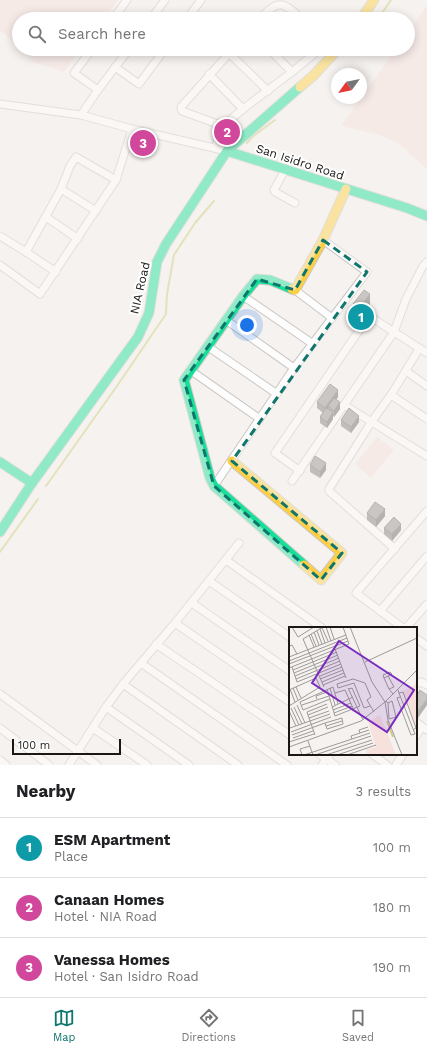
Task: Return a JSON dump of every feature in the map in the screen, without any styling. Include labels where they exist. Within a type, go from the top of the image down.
[{"type":"street","points":[[118,12],[127,0]]},
{"type":"street","points":[[156,12],[165,0]]},
{"type":"street","points":[[192,12],[201,0]]},
{"type":"street","points":[[366,12],[374,0]]},
{"type":"street","points":[[266,12],[272,6],[281,3],[286,5],[294,12]]},
{"type":"street","points":[[87,56],[74,73],[98,90]]},
{"type":"street","points":[[81,115],[124,56]]},
{"type":"street","points":[[115,68],[139,84],[160,56]]},
{"type":"street","points":[[223,126],[180,109],[226,56]]},
{"type":"street","points":[[236,56],[268,90]]},
{"type":"street","points":[[276,56],[292,72]]},
{"type":"street","points":[[215,148],[223,126],[311,56]]},
{"type":"street","name":"NIA Road","points":[[0,532],[32,482],[138,337],[149,313],[157,262],[166,244],[227,151],[313,76],[332,56]]},
{"type":"street","points":[[209,74],[243,109]]},
{"type":"street","name":"San Isidro Road","points":[[0,104],[81,115],[132,129],[227,151],[407,208],[427,216]]},
{"type":"street","points":[[0,265],[40,294],[116,180],[132,129]]},
{"type":"street","points":[[26,252],[61,189],[70,166],[76,157],[116,180]]},
{"type":"street","points":[[285,170],[274,190],[295,203]]},
{"type":"street","points":[[61,189],[96,211]]},
{"type":"street","points":[[295,290],[323,240],[346,189]]},
{"type":"street","points":[[46,217],[78,239]]},
{"type":"street","points":[[0,236],[56,272]]},
{"type":"street","points":[[214,486],[294,368],[366,272],[323,240]]},
{"type":"street","points":[[292,481],[394,332],[406,299],[423,266],[427,262]]},
{"type":"street","points":[[232,461],[342,553],[321,580],[214,486],[210,478],[184,380],[243,296],[257,279],[270,280],[295,290],[332,318]]},
{"type":"street","points":[[243,296],[313,344]]},
{"type":"street","points":[[300,471],[275,453],[369,316],[427,353]]},
{"type":"street","points":[[226,320],[294,368]]},
{"type":"street","points":[[208,346],[277,394]]},
{"type":"street","points":[[395,549],[328,492],[419,349]]},
{"type":"street","points":[[190,370],[260,419]]},
{"type":"street","points":[[406,371],[427,386]]},
{"type":"street","points":[[391,395],[427,419]]},
{"type":"street","points":[[344,405],[427,456]]},
{"type":"street","points":[[0,462],[32,482]]},
{"type":"street","points":[[402,627],[356,593],[427,511]]},
{"type":"street","points":[[69,765],[106,707],[123,684],[192,603],[239,543]]},
{"type":"street","points":[[380,611],[427,556]]},
{"type":"street","points":[[226,560],[321,627]]},
{"type":"street","points":[[209,581],[289,636]]},
{"type":"street","points":[[192,603],[289,670]]},
{"type":"street","points":[[407,627],[426,608]]},
{"type":"street","points":[[175,623],[289,701]]},
{"type":"street","points":[[417,639],[427,646]]},
{"type":"street","points":[[156,644],[289,734]]},
{"type":"street","points":[[141,663],[287,765]]},
{"type":"street","points":[[417,684],[421,682],[427,685]]},
{"type":"street","points":[[123,684],[238,765]]},
{"type":"street","points":[[0,694],[97,765]]},
{"type":"street","points":[[106,707],[189,765]]},
{"type":"street","points":[[0,728],[49,765]]},
{"type":"street","points":[[93,728],[147,765]]},
{"type":"street","points":[[373,755],[386,765]]},
{"type":"street","points":[[396,765],[403,755]]},
{"type":"street","points":[[326,759],[335,765]]},
{"type":"street","points":[[0,760],[6,765]]},
{"type":"highlighted area","points":[[323,240],[367,272],[232,461],[342,553],[321,580],[214,486],[184,380],[257,279],[295,290]]},
{"type":"shaded area","points":[[0,0],[118,0],[109,12],[12,12],[12,40],[5,34],[0,32]]},
{"type":"shaded area","points":[[427,5],[427,169],[399,144],[380,135],[341,126],[357,104],[367,104],[367,90],[391,56],[415,56],[415,22]]},
{"type":"shaded area","points":[[27,56],[76,56],[64,72],[33,62]]},
{"type":"shaded area","points":[[377,437],[394,450],[371,478],[355,464]]},
{"type":"building","points":[[364,290],[370,294],[359,308],[353,304]]},
{"type":"building","points":[[330,384],[338,390],[325,408],[317,402]]},
{"type":"building","points":[[334,398],[340,402],[334,411],[328,406]]},
{"type":"building","points":[[326,408],[333,412],[327,422],[320,417]]},
{"type":"building","points":[[349,408],[359,416],[351,427],[341,420]]},
{"type":"building","points":[[315,456],[326,463],[320,472],[310,465]]},
{"type":"building","points":[[375,502],[385,509],[376,520],[367,513]]},
{"type":"building","points":[[394,517],[401,524],[392,534],[384,528]]},
{"type":"building","points":[[420,690],[427,695],[427,699],[418,711],[417,710],[417,694]]},
{"type":"waterway","points":[[383,12],[391,0]]},
{"type":"waterway","points":[[247,143],[252,137],[275,120]]},
{"type":"waterway","points":[[46,486],[166,314],[167,294],[174,255],[195,223],[214,201]]},
{"type":"waterway","points":[[0,552],[38,499]]},
{"type":"traffic: fast","points":[[0,532],[32,483],[138,337],[149,313],[157,262],[166,244],[227,151],[300,87]]},
{"type":"traffic: fast","points":[[227,151],[407,208],[427,216]]},
{"type":"traffic: fast","points":[[292,289],[270,280],[257,279],[243,296],[184,380],[210,478],[214,486],[304,565]]},
{"type":"traffic: fast","points":[[0,462],[32,483]]},
{"type":"traffic: slow","points":[[366,12],[374,0]]},
{"type":"traffic: slow","points":[[300,87],[313,76],[332,56]]},
{"type":"traffic: slow","points":[[292,289],[295,290],[323,240],[346,189]]},
{"type":"traffic: slow","points":[[232,461],[342,553],[321,580],[304,565]]},
{"type":"place","name":"Canaan Homes","points":[[227,132]]},
{"type":"place","name":"Vanessa Homes","points":[[143,143]]},
{"type":"place","name":"ESM Apartment","points":[[361,317]]}]
